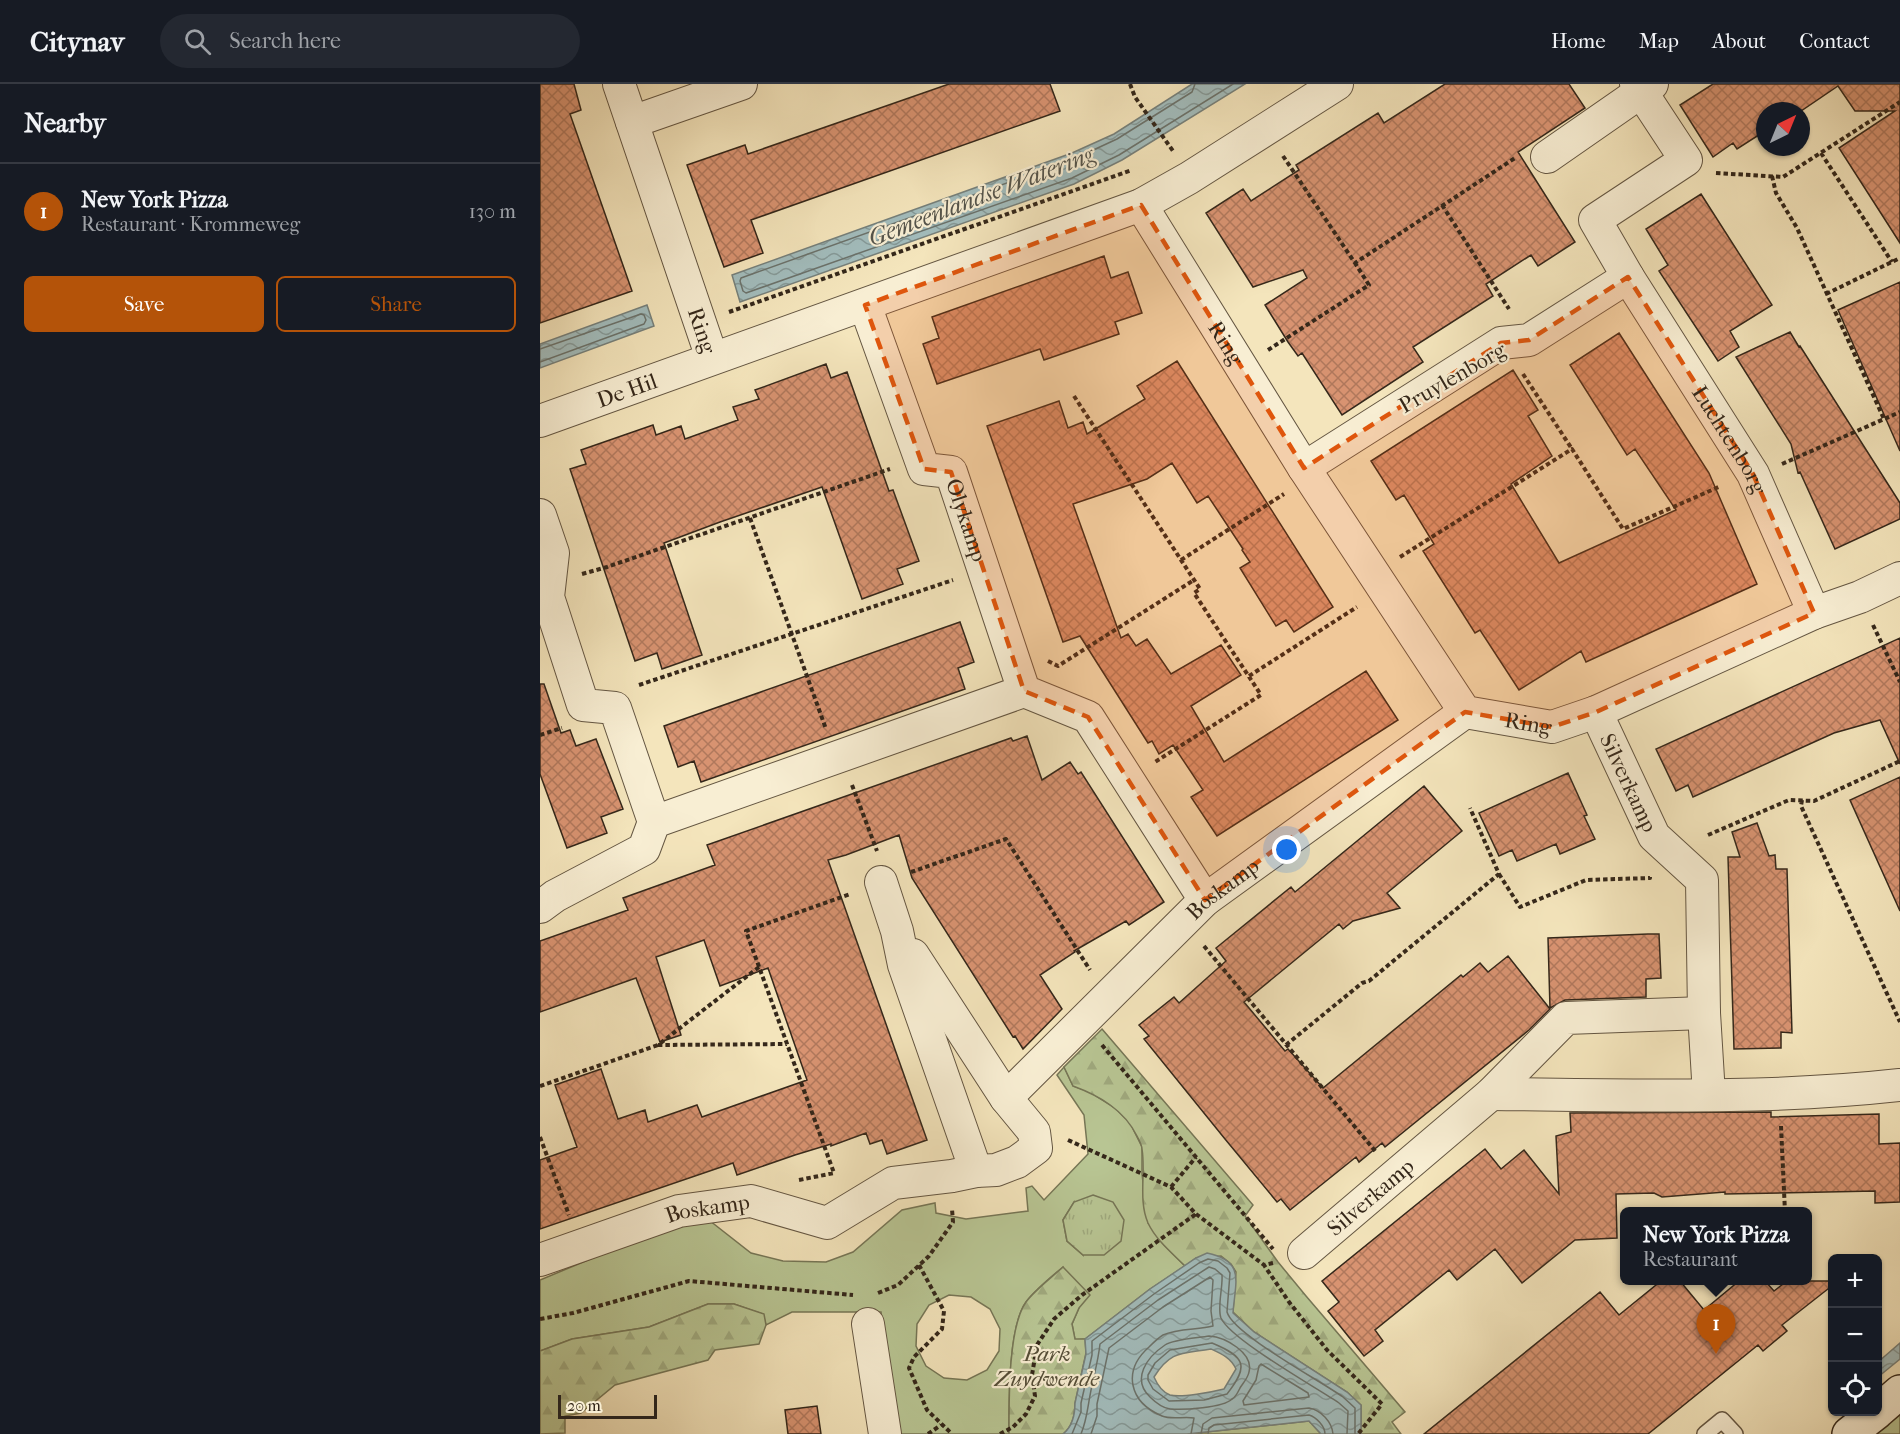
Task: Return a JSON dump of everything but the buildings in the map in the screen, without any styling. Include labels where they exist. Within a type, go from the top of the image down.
[{"type":"street","name":"Ring","points":[[619,84],[712,358],[1141,205],[1307,473],[1465,712],[1552,727],[1596,712],[1814,613],[1860,597],[1900,578]]},
{"type":"street","points":[[632,122],[741,84]]},
{"type":"street","points":[[1141,205],[1190,177],[1337,84]]},
{"type":"street","points":[[1547,157],[1643,86],[1686,160],[1594,220],[1628,277]]},
{"type":"street","name":"Pruylenborg","points":[[1307,473],[1515,341],[1628,277]]},
{"type":"street","name":"Luchtenborg","points":[[1628,277],[1752,474],[1814,613]]},
{"type":"street","name":"Olykamp","points":[[865,305],[924,469],[951,472],[1020,680]]},
{"type":"street","name":"De Hil","points":[[540,421],[712,358]]},
{"type":"street","points":[[540,515],[553,553],[548,597],[583,705],[615,708],[654,822],[644,849],[555,896],[540,907]]},
{"type":"street","points":[[654,822],[839,757],[1020,680],[1088,717],[1127,779],[1194,910]]},
{"type":"street","name":"Boskamp","points":[[1006,1098],[1194,910],[1465,712]]},
{"type":"street","name":"Silverkamp","points":[[1596,712],[1654,836],[1702,880],[1704,1013],[1709,1095]]},
{"type":"street","points":[[881,882],[897,931],[904,965],[964,1173]]},
{"type":"street","points":[[897,931],[1006,1098],[1034,1132],[1036,1148]]},
{"type":"street","name":"Silverkamp","points":[[1293,1257],[1396,1175],[1491,1094],[1566,1018],[1704,1013]]},
{"type":"street","points":[[1491,1094],[1709,1095],[1863,1089],[1900,1085]]},
{"type":"street","name":"Boskamp","points":[[540,1260],[679,1210],[751,1202],[826,1223],[893,1183],[996,1170],[1017,1162],[1036,1148]]},
{"type":"street","points":[[868,1310],[885,1434]]},
{"type":"street","points":[[1882,1407],[1900,1392]]},
{"type":"street","points":[[1849,1434],[1871,1416]]},
{"type":"lane","points":[[1705,1434],[1722,1420],[1735,1434]]},
{"type":"path","points":[[1130,84],[1135,96],[1170,146]]},
{"type":"path","points":[[1686,160],[1713,172],[1783,177],[1900,102]]},
{"type":"path","points":[[1242,367],[1369,285],[1266,129]]},
{"type":"path","points":[[1163,154],[1181,143]]},
{"type":"path","points":[[1354,263],[1537,144],[1547,157]]},
{"type":"path","points":[[1821,153],[1892,262]]},
{"type":"path","points":[[700,322],[1138,168]]},
{"type":"path","points":[[1772,176],[1776,194],[1797,228],[1884,419]]},
{"type":"path","points":[[1442,204],[1572,449],[1623,529],[1752,474],[1786,463],[1900,412]]},
{"type":"path","points":[[1826,294],[1900,258]]},
{"type":"path","points":[[1074,396],[1200,589],[1194,593],[1261,694],[1127,779]]},
{"type":"path","points":[[1249,676],[1379,582],[1572,449]]},
{"type":"path","points":[[550,581],[607,567],[920,458]]},
{"type":"path","points":[[1181,560],[1307,473]]},
{"type":"path","points":[[750,518],[839,757],[885,871],[881,882]]},
{"type":"path","points":[[615,708],[630,688],[984,570]]},
{"type":"path","points":[[1020,680],[1043,659],[1058,666],[1194,580]]},
{"type":"path","points":[[1860,597],[1900,682]]},
{"type":"path","points":[[1708,835],[1789,800],[1814,801],[1900,761]]},
{"type":"path","points":[[1802,800],[1801,806],[1900,1022]]},
{"type":"path","points":[[1470,808],[1499,874],[1520,907],[1586,880],[1650,878],[1649,867]]},
{"type":"path","points":[[1286,1045],[1362,983],[1369,981],[1499,874]]},
{"type":"path","points":[[1194,910],[1286,1045],[1396,1175]]},
{"type":"path","points":[[540,1086],[658,1045],[759,967]]},
{"type":"path","points":[[1083,1023],[1196,1157],[1293,1257],[1264,1266]]},
{"type":"path","points":[[658,1045],[787,1044]]},
{"type":"path","points":[[1779,1092],[1785,1207]]},
{"type":"path","points":[[540,1137],[580,1246]]},
{"type":"path","points":[[1036,1148],[1065,1139],[1171,1187],[1196,1214],[1264,1266],[1289,1302],[1328,1350],[1382,1404],[1358,1434]]},
{"type":"path","points":[[1171,1187],[1196,1157]]},
{"type":"path","points":[[540,1318],[573,1313],[689,1281],[868,1310],[929,1256],[953,1222],[951,1198],[964,1173]]},
{"type":"path","points":[[1000,1434],[1013,1427],[1026,1414],[1035,1396],[1032,1375],[1037,1345],[1054,1318],[1082,1295],[1196,1214]]},
{"type":"path","points":[[919,1265],[944,1311],[942,1329],[914,1357],[909,1368],[927,1410],[952,1434]]},
{"type":"path","points":[[928,1434],[941,1425]]},
{"type":"highlighted area","points":[[1141,205],[1304,468],[1501,343],[1529,340],[1628,277],[1753,474],[1814,613],[1596,712],[1552,727],[1465,712],[1205,900],[1088,717],[1024,691],[951,472],[924,469],[865,305]]},
{"type":"green space","points":[[1102,1029],[1253,1205],[1245,1216],[1278,1262],[1405,1412],[1392,1422],[1401,1434],[1361,1434],[1361,1405],[1347,1392],[1254,1332],[1233,1312],[1236,1272],[1231,1264],[1221,1256],[1196,1258],[1185,1266],[1155,1235],[1148,1223],[1143,1205],[1142,1146],[1137,1136],[1118,1111],[1093,1094],[1073,1086],[1064,1067]]},
{"type":"green space","points":[[1064,1067],[1073,1086],[1090,1092],[1115,1108],[1130,1123],[1142,1147],[1142,1174],[1148,1223],[1164,1245],[1185,1266],[1150,1289],[1085,1339],[1075,1340],[1072,1324],[1079,1308],[1063,1267],[1038,1288],[1026,1302],[1016,1329],[1011,1365],[1009,1434],[898,1434],[881,1312],[792,1312],[766,1325],[763,1314],[734,1304],[708,1304],[649,1327],[572,1339],[540,1351],[540,1280],[641,1238],[705,1217],[751,1253],[783,1261],[826,1262],[853,1252],[902,1210],[935,1203],[936,1213],[966,1219],[1028,1211],[1026,1188],[1032,1186],[1044,1200],[1088,1154],[1084,1115],[1057,1075]],"holes":[[[1074,1202],[1083,1255],[1067,1241],[1063,1220]],[[949,1295],[971,1297],[990,1309],[1000,1329],[999,1351],[987,1370],[967,1380],[944,1378],[926,1366],[916,1346],[917,1324],[929,1305]]]},
{"type":"green space","points":[[1093,1195],[1113,1202],[1124,1220],[1121,1241],[1104,1255],[1083,1255],[1067,1241],[1063,1220],[1074,1202]]},
{"type":"green space","name":"Park Zuydwende","points":[[1063,1267],[1090,1295],[1079,1308],[1072,1324],[1075,1339],[1085,1339],[1086,1353],[1072,1420],[1069,1428],[1063,1434],[1009,1434],[1011,1365],[1020,1314],[1030,1297]]},
{"type":"green space","points":[[708,1304],[734,1304],[764,1314],[766,1325],[759,1344],[715,1350],[708,1360],[615,1385],[581,1413],[565,1416],[565,1433],[540,1434],[540,1351],[572,1339],[649,1327]]},
{"type":"green space","points":[[1900,1411],[1900,1434],[1870,1434]]},
{"type":"green space","points":[[1309,1421],[1321,1434],[1187,1434]]},
{"type":"water","name":"Gemeenlandse Watering","points":[[1192,84],[1245,84],[1122,160],[1074,184],[740,302],[732,275],[1072,153],[1114,134]]},
{"type":"water","points":[[647,305],[654,326],[540,368],[540,344]]},
{"type":"water","points":[[1207,1253],[1228,1261],[1233,1267],[1236,1283],[1233,1313],[1254,1332],[1347,1392],[1361,1405],[1361,1434],[1321,1434],[1309,1421],[1187,1434],[1063,1434],[1069,1428],[1074,1416],[1086,1354],[1085,1339],[1150,1289]],"holes":[[[1211,1349],[1229,1359],[1236,1369],[1224,1389],[1175,1396],[1160,1388],[1154,1377],[1166,1362],[1178,1355]]]},
{"type":"water","points":[[1900,1343],[1900,1359],[1882,1374],[1882,1359]]},
{"type":"place","name":"New York Pizza","points":[[1716,1354]]}]
